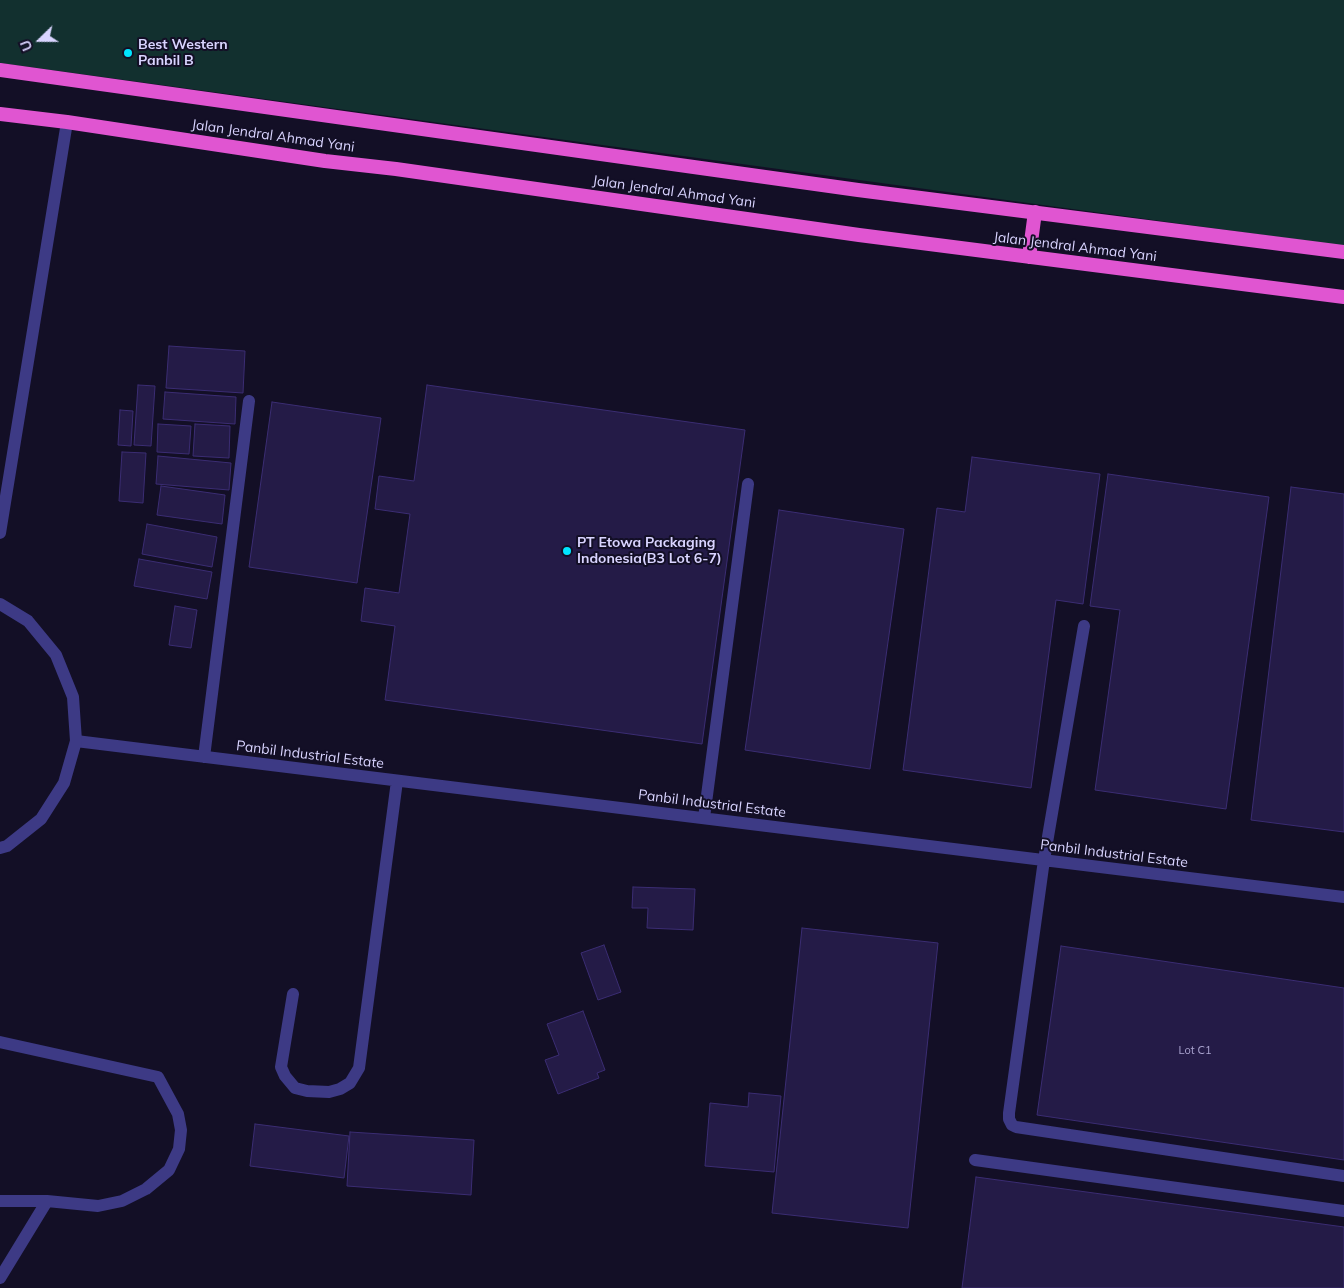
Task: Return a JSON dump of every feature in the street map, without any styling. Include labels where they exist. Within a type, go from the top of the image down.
[{"type":"highway","name":"Jalan Jendral Ahmad Yani","points":[[0,70],[858,190],[1344,252]]},
{"type":"highway","name":"Jalan Jendral Ahmad Yani","points":[[0,114],[859,235],[1344,296]]},
{"type":"highway","points":[[1029,257],[1035,212]]},
{"type":"street","points":[[0,533],[67,122]]},
{"type":"street","points":[[204,757],[249,401]]},
{"type":"street","points":[[704,818],[748,484]]},
{"type":"street","points":[[0,604],[28,621],[56,655],[73,696],[76,741],[64,783],[41,819],[7,846],[0,848]]},
{"type":"street","points":[[1084,626],[1044,860],[1009,1119],[1012,1125],[1026,1129],[1344,1176]]},
{"type":"street","name":"Panbil Industrial Estate","points":[[76,741],[1344,897]]},
{"type":"street","points":[[293,994],[282,1066],[285,1076],[295,1088],[307,1091],[328,1092],[340,1089],[350,1083],[359,1068],[397,781]]},
{"type":"street","points":[[0,1042],[158,1077],[178,1114],[181,1130],[179,1149],[169,1170],[146,1189],[122,1201],[98,1206],[0,1201]]},
{"type":"street","points":[[975,1160],[1344,1211]]},
{"type":"street","points":[[0,1278],[47,1202]]},
{"type":"green space","points":[[0,0],[1344,0],[1344,246],[0,63]]},
{"type":"building","points":[[169,346],[245,351],[243,393],[166,388]]},
{"type":"building","points":[[138,385],[155,386],[151,446],[134,445]]},
{"type":"building","name":"PT Etowa Packaging Indonesia(B3 Lot 6-7)","points":[[427,385],[745,430],[702,744],[385,700],[395,626],[361,621],[365,588],[399,593],[410,514],[375,509],[379,476],[414,481]]},
{"type":"building","points":[[165,392],[236,397],[235,424],[163,419]]},
{"type":"building","points":[[272,402],[381,418],[357,583],[249,567]]},
{"type":"building","points":[[120,410],[133,411],[131,446],[118,445]]},
{"type":"building","points":[[158,424],[191,426],[189,454],[157,452]]},
{"type":"building","points":[[195,424],[230,426],[229,458],[193,456]]},
{"type":"building","points":[[122,452],[146,453],[143,503],[119,501]]},
{"type":"building","points":[[158,456],[231,463],[229,490],[156,484]]},
{"type":"building","points":[[972,457],[1100,474],[1083,604],[1056,600],[1031,788],[903,770],[937,508],[965,512]]},
{"type":"building","points":[[1108,474],[1269,497],[1226,809],[1095,790],[1120,610],[1090,606]]},
{"type":"building","points":[[161,486],[225,495],[222,524],[157,515]]},
{"type":"building","points":[[1291,487],[1344,494],[1344,832],[1251,820]]},
{"type":"building","points":[[779,510],[904,529],[870,769],[745,750]]},
{"type":"building","points":[[147,524],[217,537],[212,567],[142,554]]},
{"type":"building","points":[[139,559],[212,572],[207,599],[134,586]]},
{"type":"building","points":[[175,606],[197,610],[191,648],[169,645]]},
{"type":"building","points":[[633,887],[695,889],[693,930],[647,928],[648,908],[632,908]]},
{"type":"building","points":[[802,928],[938,943],[908,1228],[772,1213]]},
{"type":"building","points":[[604,945],[621,992],[598,1000],[581,953]]},
{"type":"building","points":[[1061,946],[1344,988],[1344,1160],[1037,1115]]},
{"type":"building","points":[[583,1011],[605,1070],[597,1073],[599,1078],[558,1094],[545,1060],[559,1055],[547,1024]]},
{"type":"building","points":[[749,1093],[781,1096],[774,1172],[705,1166],[710,1103],[748,1107]]},
{"type":"building","points":[[255,1124],[349,1136],[344,1178],[250,1166]]},
{"type":"building","points":[[350,1132],[474,1140],[471,1195],[347,1186]]},
{"type":"building","points":[[976,1177],[1344,1227],[1344,1288],[962,1288]]},
{"type":"place","name":"Best Western Panbil B","points":[[128,53]]},
{"type":"place","name":"PT Etowa Packaging Indonesia(B3 Lot 6-7)","points":[[567,551]]}]
